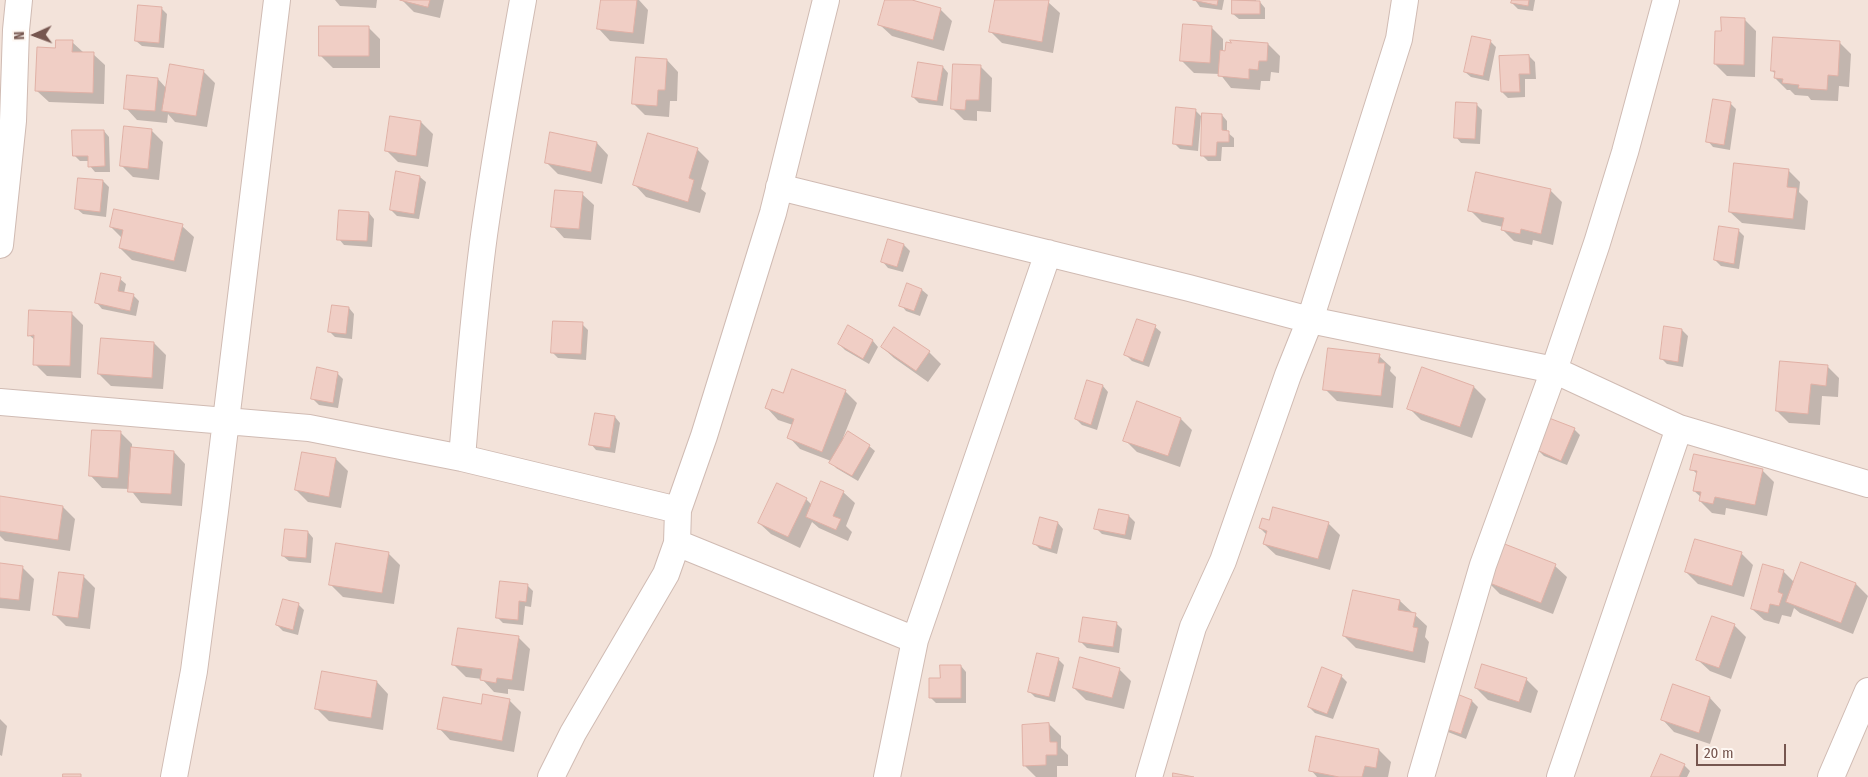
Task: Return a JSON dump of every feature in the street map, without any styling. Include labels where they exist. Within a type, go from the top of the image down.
[{"type":"street","points":[[0,245],[14,121],[18,0]]},
{"type":"street","points":[[174,777],[194,671],[277,0]]},
{"type":"street","points":[[462,458],[471,350],[484,235],[506,91],[523,0]]},
{"type":"street","points":[[551,777],[573,733],[666,574],[676,543],[678,510],[704,436],[773,213],[826,0]]},
{"type":"street","points":[[1149,777],[1193,627],[1223,561],[1288,375],[1310,320],[1400,38],[1405,0]]},
{"type":"street","points":[[1421,777],[1483,565],[1554,370],[1597,243],[1625,152],[1666,0]]},
{"type":"street","points":[[779,187],[1189,288],[1310,320],[1554,370],[1679,428],[1868,484]]},
{"type":"street","points":[[887,777],[915,640],[1048,253]]},
{"type":"street","points":[[0,402],[309,428],[462,458],[678,510]]},
{"type":"street","points":[[1560,777],[1679,428]]},
{"type":"street","points":[[676,543],[915,640]]},
{"type":"street","points":[[1832,777],[1868,692]]},
{"type":"shaded area","points":[[0,0],[1868,0],[1868,777],[0,777]]},
{"type":"building","points":[[400,0],[430,0],[428,7]]},
{"type":"building","points":[[601,0],[637,0],[633,33],[597,29]]},
{"type":"building","points":[[885,0],[912,0],[941,8],[933,40],[878,25]]},
{"type":"building","points":[[995,0],[1049,0],[1042,42],[989,32]]},
{"type":"building","points":[[1193,0],[1218,0],[1217,5]]},
{"type":"building","points":[[1232,0],[1260,1],[1260,14],[1232,14]]},
{"type":"building","points":[[1512,0],[1529,0],[1528,6],[1511,3]]},
{"type":"building","points":[[138,5],[162,7],[159,43],[135,41]]},
{"type":"building","points":[[1721,17],[1745,18],[1744,65],[1714,64],[1715,31],[1721,31]]},
{"type":"building","points":[[1183,24],[1212,26],[1210,63],[1180,61]]},
{"type":"building","points":[[319,26],[369,26],[369,56],[319,56]]},
{"type":"building","points":[[1472,36],[1491,40],[1483,76],[1464,72]]},
{"type":"building","points":[[1773,37],[1840,41],[1838,76],[1828,75],[1827,90],[1798,88],[1799,85],[1782,83],[1783,79],[1774,78],[1775,71],[1771,71]]},
{"type":"building","points":[[56,40],[73,40],[72,52],[94,52],[93,93],[35,91],[37,47],[55,48]]},
{"type":"building","points":[[1230,40],[1268,43],[1267,61],[1259,61],[1258,70],[1249,69],[1249,79],[1218,76],[1220,50],[1225,51],[1226,42],[1231,43]]},
{"type":"building","points":[[1529,55],[1530,74],[1519,74],[1520,92],[1501,92],[1499,56]]},
{"type":"building","points":[[636,57],[667,59],[665,90],[658,90],[657,106],[632,104]]},
{"type":"building","points":[[918,62],[943,66],[937,101],[912,97]]},
{"type":"building","points":[[170,64],[204,70],[196,116],[162,111]]},
{"type":"building","points":[[953,64],[981,65],[979,100],[966,100],[965,110],[951,109]]},
{"type":"building","points":[[127,75],[158,78],[155,111],[124,109]]},
{"type":"building","points":[[1713,99],[1731,102],[1724,145],[1706,142]]},
{"type":"building","points":[[1456,102],[1477,103],[1475,139],[1454,138]]},
{"type":"building","points":[[1176,107],[1196,109],[1192,146],[1173,144]]},
{"type":"building","points":[[1202,113],[1222,114],[1222,130],[1229,131],[1229,142],[1217,142],[1216,156],[1201,156]]},
{"type":"building","points":[[390,116],[421,121],[416,156],[385,151]]},
{"type":"building","points":[[124,126],[152,129],[148,169],[120,166]]},
{"type":"building","points":[[72,130],[104,130],[105,166],[88,167],[88,156],[73,156]]},
{"type":"building","points":[[550,132],[597,142],[591,172],[545,163]]},
{"type":"building","points":[[648,133],[698,148],[689,178],[694,180],[688,202],[633,185]]},
{"type":"building","points":[[1734,163],[1789,169],[1787,187],[1797,188],[1793,219],[1729,212]]},
{"type":"building","points":[[396,171],[420,176],[414,214],[390,210]]},
{"type":"building","points":[[1476,172],[1551,189],[1541,234],[1521,229],[1520,234],[1501,230],[1504,218],[1468,211]]},
{"type":"building","points":[[78,178],[103,180],[100,212],[75,209]]},
{"type":"building","points":[[555,190],[583,192],[579,229],[551,227]]},
{"type":"building","points":[[114,209],[183,224],[174,261],[119,248],[123,230],[110,227]]},
{"type":"building","points":[[339,210],[369,212],[367,241],[337,240]]},
{"type":"building","points":[[1719,226],[1739,229],[1734,264],[1714,260]]},
{"type":"building","points":[[888,239],[904,244],[897,267],[881,262]]},
{"type":"building","points":[[101,273],[121,277],[118,291],[134,294],[130,311],[95,303]]},
{"type":"building","points":[[907,283],[922,289],[914,311],[899,306]]},
{"type":"building","points":[[332,305],[349,307],[346,334],[328,332]]},
{"type":"building","points":[[29,310],[72,312],[70,366],[33,365],[34,335],[28,336]]},
{"type":"building","points":[[1137,319],[1156,325],[1143,362],[1124,355]]},
{"type":"building","points":[[553,321],[583,322],[581,354],[551,353]]},
{"type":"building","points":[[848,325],[873,340],[863,359],[838,344]]},
{"type":"building","points":[[1664,326],[1682,329],[1678,362],[1660,359]]},
{"type":"building","points":[[894,327],[930,351],[916,371],[881,347]]},
{"type":"building","points":[[101,338],[154,342],[152,378],[98,374]]},
{"type":"building","points":[[1328,348],[1380,354],[1378,363],[1385,363],[1381,396],[1323,390]]},
{"type":"building","points":[[1780,361],[1828,365],[1826,386],[1811,384],[1808,414],[1776,411]]},
{"type":"building","points":[[317,367],[338,372],[333,403],[311,399]]},
{"type":"building","points":[[1422,367],[1474,386],[1460,427],[1407,409]]},
{"type":"building","points":[[792,369],[846,390],[822,452],[787,438],[794,419],[765,408],[772,389],[783,393]]},
{"type":"building","points":[[1087,380],[1103,385],[1091,425],[1075,419]]},
{"type":"building","points":[[1137,401],[1181,418],[1168,456],[1123,441]]},
{"type":"building","points":[[595,413],[615,416],[610,448],[589,445]]},
{"type":"building","points":[[1549,418],[1575,428],[1561,461],[1537,450]]},
{"type":"building","points":[[92,430],[121,431],[118,478],[89,476]]},
{"type":"building","points":[[848,431],[870,445],[852,476],[829,463]]},
{"type":"building","points":[[131,447],[174,451],[171,494],[128,492]]},
{"type":"building","points":[[302,452],[336,458],[329,497],[295,490]]},
{"type":"building","points":[[1694,454],[1763,469],[1755,505],[1715,497],[1713,504],[1699,501],[1701,492],[1693,491],[1697,471],[1690,470]]},
{"type":"building","points":[[821,481],[844,491],[833,516],[841,519],[836,530],[806,517]]},
{"type":"building","points":[[777,483],[807,498],[788,537],[758,523]]},
{"type":"building","points":[[0,496],[63,506],[58,540],[0,531]]},
{"type":"building","points":[[1273,507],[1329,522],[1318,559],[1263,544],[1267,531],[1259,528],[1262,518],[1269,520]]},
{"type":"building","points":[[1099,509],[1129,515],[1125,535],[1094,529]]},
{"type":"building","points":[[1040,517],[1058,522],[1051,549],[1033,544]]},
{"type":"building","points":[[285,529],[308,531],[306,558],[282,556]]},
{"type":"building","points":[[1695,539],[1742,552],[1732,586],[1685,572]]},
{"type":"building","points":[[336,543],[389,552],[382,593],[329,585]]},
{"type":"building","points":[[1502,543],[1556,564],[1541,603],[1487,582]]},
{"type":"building","points":[[1801,562],[1856,583],[1841,623],[1786,602]]},
{"type":"building","points":[[0,563],[23,566],[19,600],[0,598]]},
{"type":"building","points":[[1763,564],[1784,570],[1778,592],[1783,594],[1779,606],[1770,604],[1768,613],[1751,609]]},
{"type":"building","points":[[59,572],[84,575],[78,618],[53,615]]},
{"type":"building","points":[[500,581],[528,584],[526,602],[519,601],[518,620],[496,618]]},
{"type":"building","points":[[1353,590],[1400,600],[1398,610],[1416,613],[1413,627],[1418,628],[1413,652],[1343,636]]},
{"type":"building","points":[[283,599],[299,603],[293,630],[276,625]]},
{"type":"building","points":[[1712,616],[1735,624],[1719,668],[1696,660]]},
{"type":"building","points":[[1083,617],[1117,622],[1113,647],[1079,642]]},
{"type":"building","points":[[458,628],[519,636],[512,680],[497,678],[496,683],[480,680],[482,669],[452,665]]},
{"type":"building","points":[[1037,653],[1059,658],[1049,697],[1028,692]]},
{"type":"building","points":[[1080,657],[1120,668],[1112,698],[1073,688]]},
{"type":"building","points":[[1482,664],[1527,678],[1519,702],[1475,688]]},
{"type":"building","points":[[940,665],[961,665],[961,698],[929,698],[929,678],[940,678]]},
{"type":"building","points":[[1322,667],[1342,675],[1327,714],[1308,707]]},
{"type":"building","points":[[322,671],[377,681],[371,718],[315,709]]},
{"type":"building","points":[[1673,684],[1710,697],[1699,733],[1661,720]]},
{"type":"building","points":[[1452,692],[1472,700],[1461,734],[1440,727]]},
{"type":"building","points":[[483,694],[510,699],[502,741],[437,729],[443,697],[481,704]]},
{"type":"building","points":[[1049,723],[1050,742],[1057,742],[1057,755],[1046,755],[1046,765],[1023,766],[1022,725]]},
{"type":"building","points":[[1316,736],[1379,749],[1376,768],[1365,766],[1362,777],[1339,777],[1309,771]]},
{"type":"building","points":[[1661,754],[1685,764],[1679,777],[1651,777]]},
{"type":"building","points":[[1173,773],[1194,777],[1173,777]]},
{"type":"building","points":[[63,774],[81,774],[81,777],[63,777]]}]
